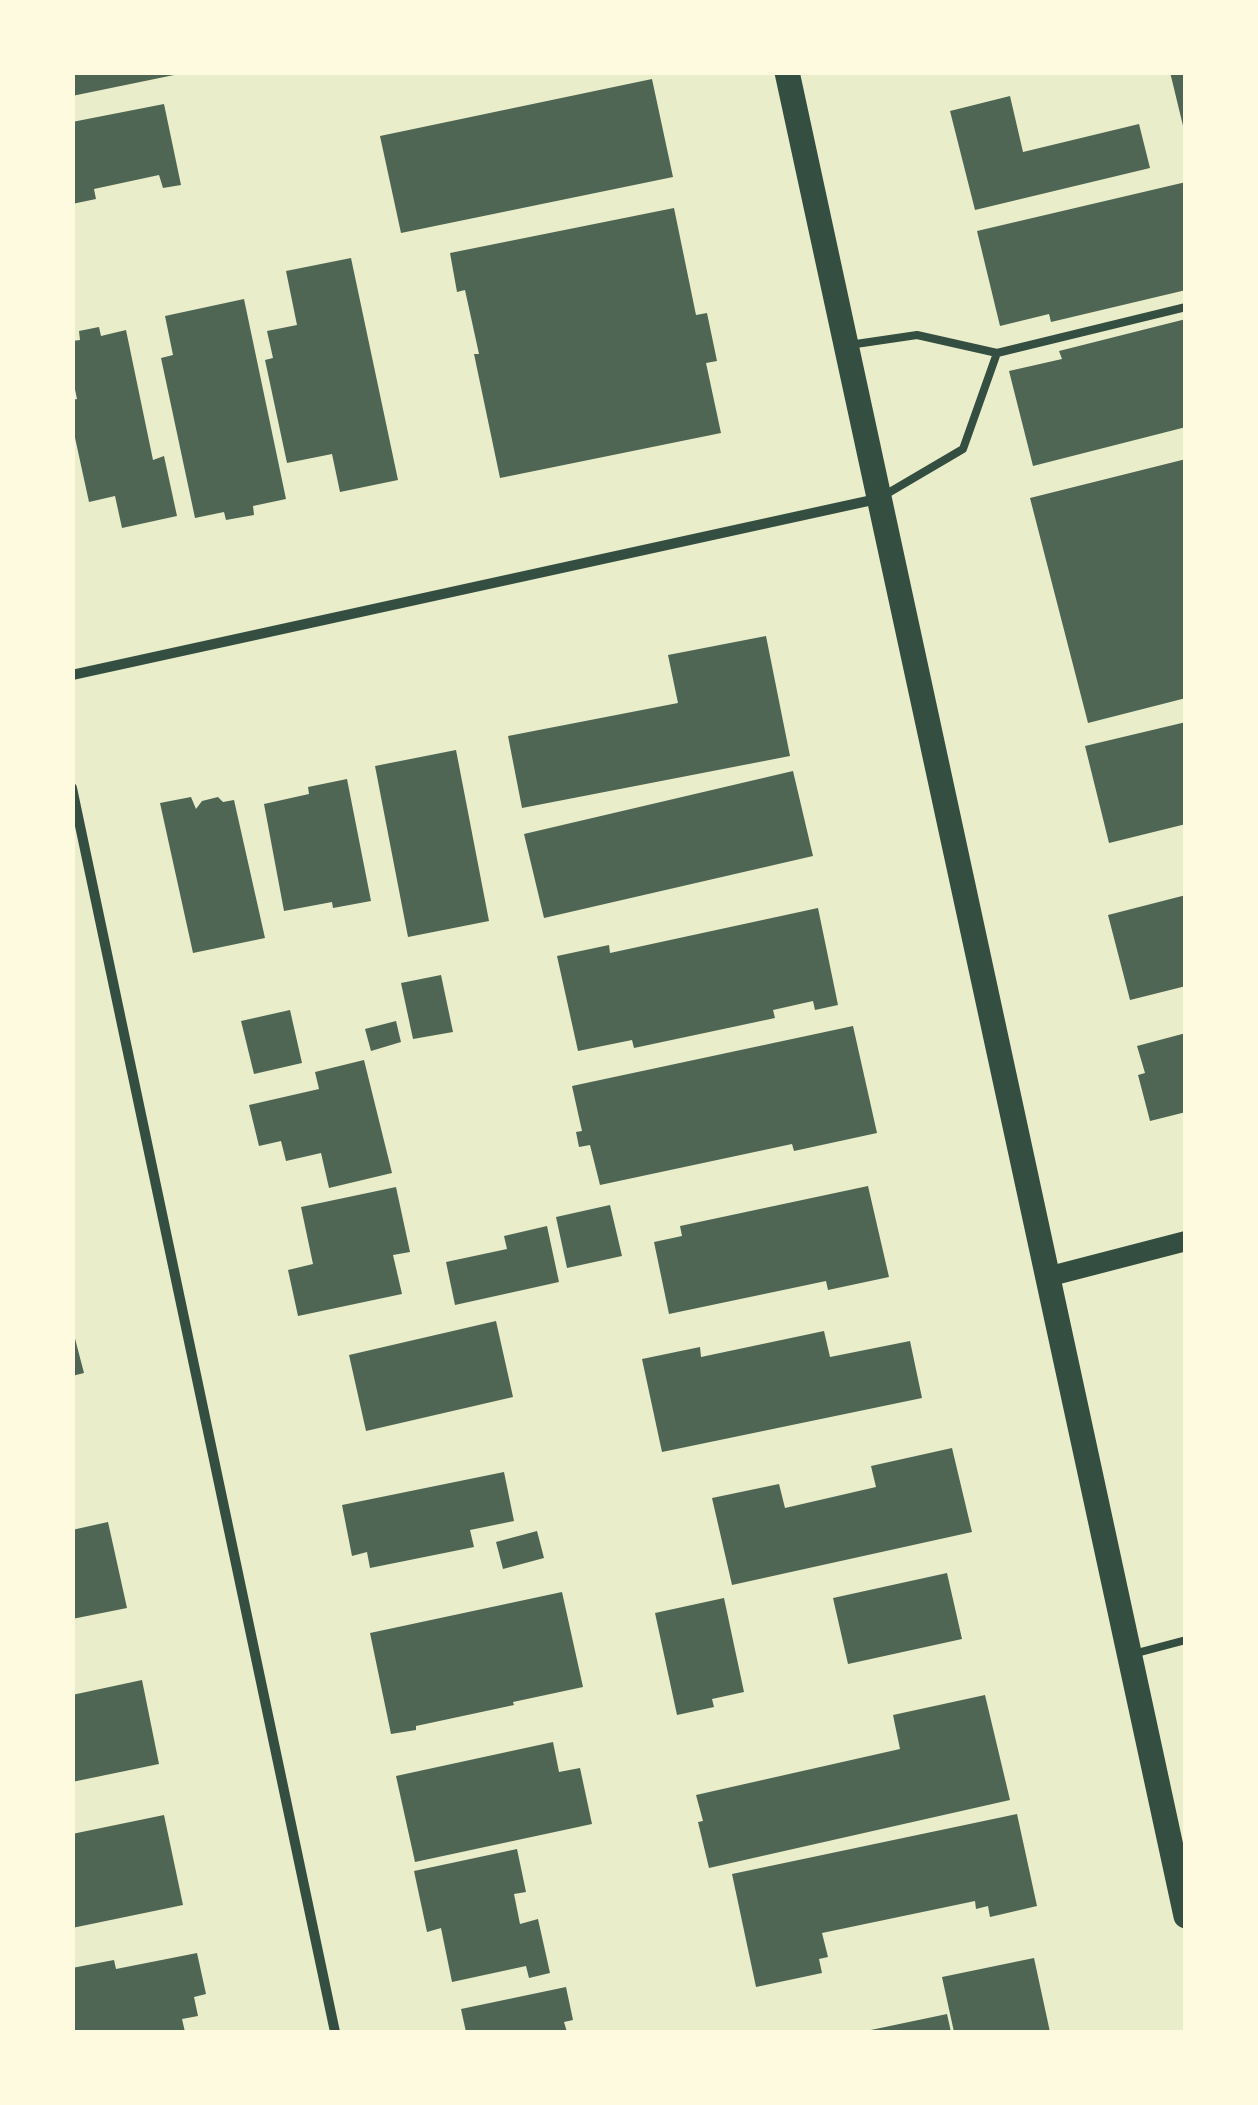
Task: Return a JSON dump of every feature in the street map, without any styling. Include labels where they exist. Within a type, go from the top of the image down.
[{"type":"main road","points":[[787,72],[1128,1655],[1177,1835],[1186,1916]]},
{"type":"main road","points":[[1047,1277],[1186,1242]]},
{"type":"street","points":[[72,675],[879,499]]},
{"type":"street","points":[[72,788],[335,2032]]},
{"type":"lane","points":[[846,346],[918,335],[998,353],[1186,307]]},
{"type":"lane","points":[[879,499],[963,448],[998,353]]},
{"type":"lane","points":[[1128,1655],[1186,1640]]},
{"type":"building","points":[[72,72],[179,72],[179,74],[72,96]]},
{"type":"building","points":[[1170,72],[1186,72],[1186,130],[1184,130]]},
{"type":"building","points":[[652,79],[673,177],[401,233],[380,136]]},
{"type":"building","points":[[1010,96],[1023,152],[1139,124],[1150,168],[975,210],[950,111]]},
{"type":"building","points":[[164,104],[181,185],[163,188],[159,175],[94,189],[96,199],[72,204],[72,122]]},
{"type":"building","points":[[1186,182],[1186,290],[1051,322],[1049,314],[1000,326],[977,231]]},
{"type":"building","points":[[674,208],[696,315],[707,313],[717,361],[706,363],[721,433],[500,478],[465,290],[457,292],[450,253]]},
{"type":"building","points":[[351,258],[398,480],[340,492],[332,454],[287,463],[265,360],[273,358],[267,331],[297,325],[286,271]]},
{"type":"building","points":[[244,299],[286,499],[253,506],[254,515],[226,520],[224,512],[195,518],[161,358],[173,355],[165,316]]},
{"type":"building","points":[[1186,319],[1186,427],[1033,466],[1009,371],[1062,359],[1059,351]]},
{"type":"building","points":[[99,327],[101,336],[126,330],[153,460],[164,456],[177,516],[122,528],[115,496],[89,502],[72,424],[72,400],[77,399],[72,341],[80,340],[79,331]]},
{"type":"building","points":[[1186,459],[1186,698],[1088,723],[1030,498]]},
{"type":"building","points":[[766,636],[790,756],[522,808],[508,736],[678,703],[668,655]]},
{"type":"building","points":[[1186,722],[1186,824],[1109,843],[1085,746]]},
{"type":"building","points":[[456,750],[489,921],[408,937],[375,766]]},
{"type":"building","points":[[793,771],[813,856],[544,918],[524,834]]},
{"type":"building","points":[[347,779],[371,901],[333,908],[332,902],[284,911],[264,804],[309,794],[308,787]]},
{"type":"building","points":[[191,797],[196,809],[202,801],[218,797],[223,802],[234,800],[265,938],[193,953],[160,803]]},
{"type":"building","points":[[1186,895],[1186,986],[1130,1000],[1108,915]]},
{"type":"building","points":[[818,908],[838,1005],[815,1010],[813,1001],[773,1010],[775,1018],[634,1048],[632,1040],[578,1051],[557,956],[609,945],[610,953]]},
{"type":"building","points":[[441,975],[453,1032],[413,1039],[401,983]]},
{"type":"building","points":[[290,1010],[302,1063],[254,1074],[241,1021]]},
{"type":"building","points":[[396,1021],[401,1042],[371,1051],[365,1029]]},
{"type":"building","points":[[853,1026],[877,1133],[794,1151],[792,1144],[600,1185],[590,1145],[579,1147],[576,1132],[582,1131],[572,1086]]},
{"type":"building","points":[[1186,1033],[1186,1112],[1150,1121],[1138,1075],[1145,1073],[1137,1046]]},
{"type":"building","points":[[364,1060],[392,1173],[329,1188],[321,1153],[286,1161],[281,1141],[259,1146],[249,1105],[319,1089],[315,1072]]},
{"type":"building","points":[[868,1186],[889,1277],[828,1290],[826,1281],[669,1314],[654,1242],[682,1236],[680,1226]]},
{"type":"building","points":[[396,1187],[410,1252],[393,1255],[402,1294],[298,1316],[288,1270],[313,1264],[301,1207]]},
{"type":"building","points":[[610,1205],[622,1256],[567,1268],[556,1217]]},
{"type":"building","points":[[547,1226],[559,1282],[455,1305],[446,1262],[507,1249],[504,1236]]},
{"type":"building","points":[[496,1321],[513,1397],[366,1431],[349,1355]]},
{"type":"building","points":[[72,1327],[84,1373],[72,1376]]},
{"type":"building","points":[[824,1331],[830,1357],[910,1341],[922,1398],[662,1452],[642,1359],[700,1347],[701,1357]]},
{"type":"building","points":[[952,1448],[972,1532],[732,1585],[712,1498],[779,1484],[785,1508],[876,1487],[871,1466]]},
{"type":"building","points":[[504,1472],[514,1521],[470,1530],[474,1547],[370,1568],[367,1552],[352,1556],[342,1505]]},
{"type":"building","points":[[108,1522],[127,1608],[72,1619],[72,1530]]},
{"type":"building","points":[[537,1531],[544,1558],[503,1569],[496,1542]]},
{"type":"building","points":[[947,1573],[962,1639],[848,1664],[833,1598]]},
{"type":"building","points":[[562,1592],[583,1687],[391,1734],[370,1633]]},
{"type":"building","points":[[724,1598],[744,1692],[712,1699],[714,1707],[677,1715],[655,1613]]},
{"type":"building","points":[[142,1680],[159,1764],[72,1782],[72,1695]]},
{"type":"building","points":[[985,1695],[1010,1800],[709,1868],[696,1795],[900,1749],[893,1715]]},
{"type":"building","points":[[553,1742],[559,1772],[580,1768],[592,1824],[415,1862],[396,1776]]},
{"type":"building","points":[[1017,1814],[1037,1906],[990,1917],[988,1906],[976,1909],[975,1901],[822,1933],[828,1957],[819,1959],[822,1973],[756,1987],[732,1874]]},
{"type":"building","points":[[164,1815],[183,1905],[72,1928],[72,1834]]},
{"type":"building","points":[[517,1849],[526,1892],[514,1894],[520,1924],[538,1919],[550,1973],[529,1978],[526,1966],[452,1982],[441,1928],[427,1932],[414,1871]]},
{"type":"building","points":[[197,1953],[206,1994],[194,1997],[198,2016],[182,2019],[185,2032],[72,2032],[72,1968],[114,1960],[116,1969]]},
{"type":"building","points":[[1034,1958],[1050,2032],[954,2032],[942,1977]]},
{"type":"building","points":[[566,1987],[573,2020],[564,2022],[567,2032],[466,2032],[461,2009]]},
{"type":"building","points":[[947,2014],[951,2032],[866,2032],[866,2031]]}]
